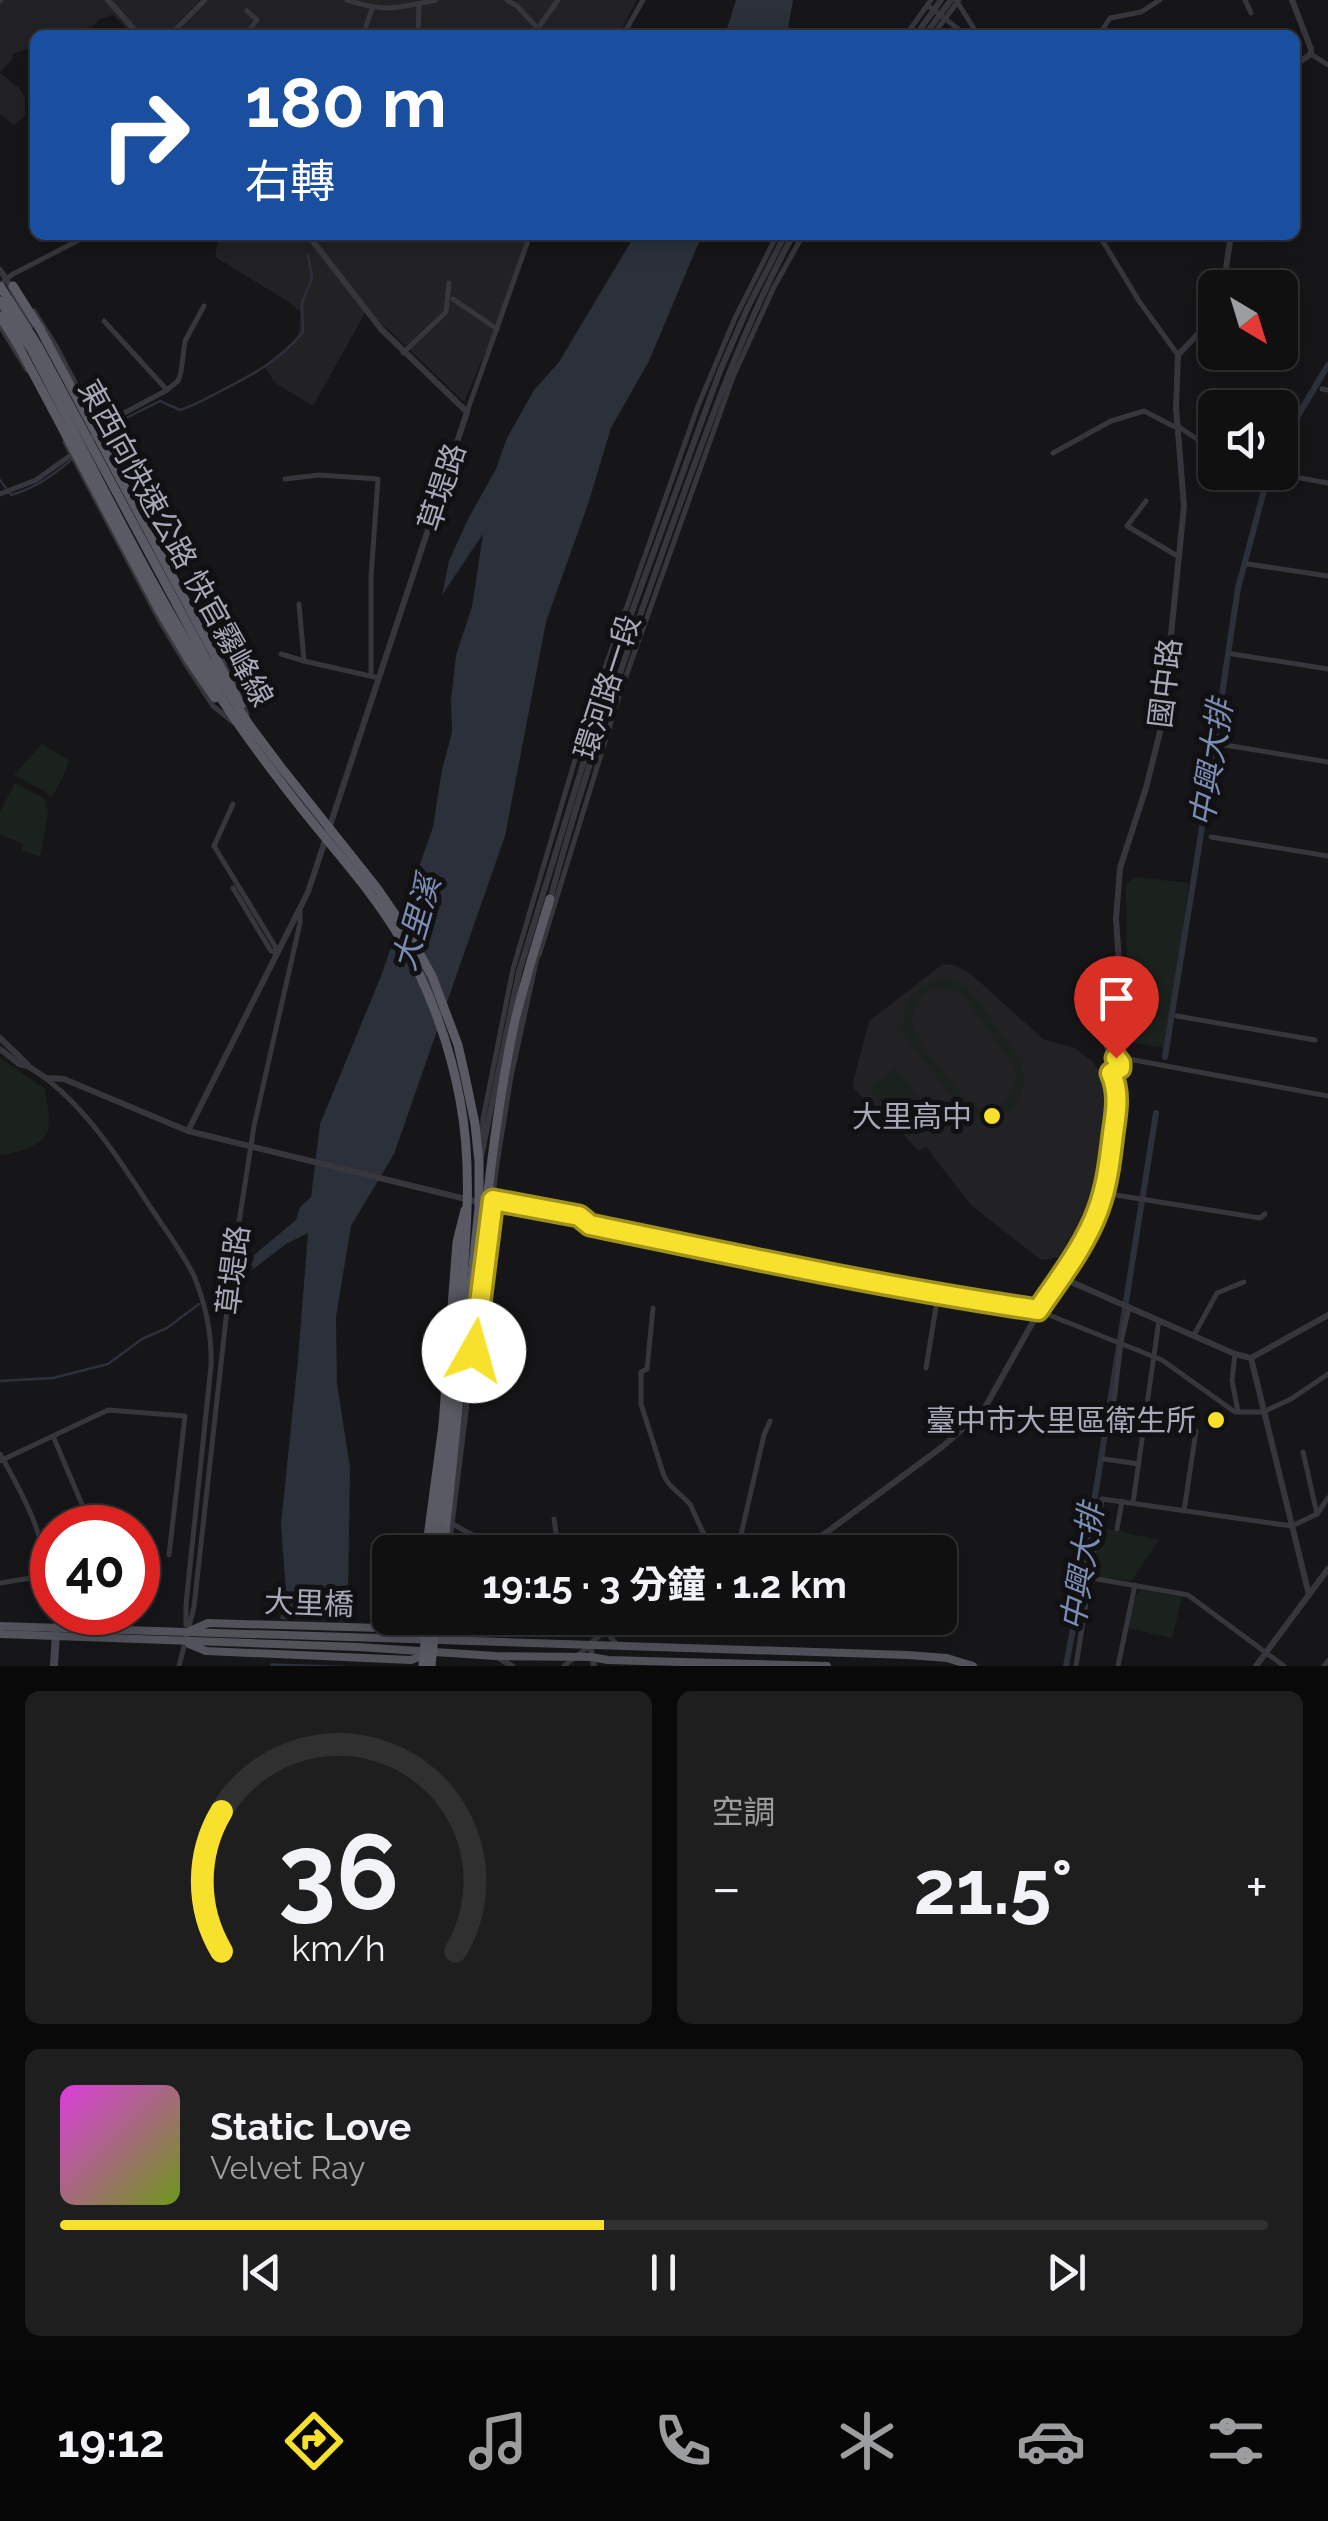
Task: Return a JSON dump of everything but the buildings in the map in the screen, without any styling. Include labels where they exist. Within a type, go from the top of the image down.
[{"type":"highway","points":[[7,284],[40,329],[231,684],[247,724]]},
{"type":"highway","name":"東西向快速公路 快官霧峰線","points":[[7,284],[196,642],[306,815],[371,894],[400,939],[422,981],[448,1048],[468,1161],[468,1209],[439,1535]]},
{"type":"highway","name":"東西向快速公路 快官霧峰線","points":[[0,303],[31,349],[174,618],[221,698],[247,724],[408,933],[432,976],[458,1045],[475,1124],[479,1208],[463,1375],[439,1535]]},
{"type":"highway","points":[[0,316],[189,660],[208,689],[247,724]]},
{"type":"highway","points":[[463,1375],[471,1351],[490,1172],[508,1056],[550,899]]},
{"type":"highway","points":[[438,1535],[442,1425],[458,1242],[471,1194]]},
{"type":"highway","points":[[426,1662],[429,1635]]},
{"type":"main road","points":[[0,1626],[30,1629]]},
{"type":"main road","points":[[0,1634],[30,1633]]},
{"type":"main road","points":[[54,1666],[56,1635]]},
{"type":"main road","points":[[124,1635],[192,1638]]},
{"type":"main road","points":[[160,1635],[192,1638]]},
{"type":"main road","name":"大里橋","points":[[192,1638],[426,1638],[930,1656],[973,1666]]},
{"type":"main road","name":"大里橋","points":[[192,1638],[426,1662],[432,1653],[661,1664],[827,1666]]},
{"type":"street","points":[[108,0],[134,30]]},
{"type":"street","points":[[175,30],[205,0]]},
{"type":"street","points":[[347,0],[402,8],[436,0]]},
{"type":"street","points":[[507,0],[517,6],[534,30]]},
{"type":"street","points":[[536,30],[558,0]]},
{"type":"street","points":[[626,30],[643,0]]},
{"type":"street","points":[[920,30],[941,0]]},
{"type":"street","points":[[912,30],[935,10],[956,0],[975,30]]},
{"type":"street","points":[[1102,30],[1110,18],[1140,12],[1160,0]]},
{"type":"street","points":[[1245,0],[1251,13]]},
{"type":"street","points":[[1292,0],[1311,54]]},
{"type":"street","points":[[418,30],[420,4]]},
{"type":"street","points":[[364,30],[371,5]]},
{"type":"street","points":[[935,10],[960,30]]},
{"type":"street","points":[[247,11],[257,20],[249,30]]},
{"type":"street","points":[[1300,61],[1311,54]]},
{"type":"street","points":[[1311,54],[1328,65]]},
{"type":"street","points":[[7,284],[81,240]]},
{"type":"street","points":[[312,240],[381,330],[467,412]]},
{"type":"street","name":"草堤路","points":[[188,1130],[300,910],[375,677],[528,240]]},
{"type":"street","name":"環河路一段","points":[[482,1156],[483,1118],[513,968],[588,716],[698,406],[774,240]]},
{"type":"street","name":"環河路一段","points":[[439,1535],[464,1325],[471,1194],[519,972],[607,684],[720,371],[782,240]]},
{"type":"street","name":"環河路一段","points":[[446,1535],[452,1522],[511,1074],[550,899],[613,687],[684,492],[749,324],[790,240]]},
{"type":"street","name":"環河路一段","points":[[536,968],[620,692],[734,377],[799,240]]},
{"type":"street","points":[[1102,240],[1178,355],[1198,334]]},
{"type":"street","points":[[1225,270],[1230,240]]},
{"type":"street","points":[[0,270],[247,724],[252,725],[330,826]]},
{"type":"street","points":[[403,352],[446,312],[449,283]]},
{"type":"street","points":[[7,284],[25,298],[56,346],[237,685],[247,724]]},
{"type":"street","points":[[453,299],[498,329]]},
{"type":"street","points":[[0,303],[195,662],[234,722],[325,840]]},
{"type":"street","points":[[0,494],[36,480],[82,450],[116,418],[168,390],[182,372],[185,342],[204,306]]},
{"type":"street","points":[[104,321],[168,390]]},
{"type":"street","points":[[0,326],[161,623],[213,706],[234,722]]},
{"type":"street","name":"國中路","points":[[821,1535],[889,1488],[974,1420],[1090,1228],[1103,1193],[1117,1102],[1116,1084],[1105,1066],[1114,1059],[1106,1046],[1119,962],[1116,919],[1120,868],[1161,728],[1184,506],[1176,408],[1178,355]]},
{"type":"street","points":[[1053,453],[1111,421],[1144,411],[1198,440]]},
{"type":"street","points":[[280,654],[375,677],[371,578],[378,479],[319,475],[286,479]]},
{"type":"street","points":[[1298,478],[1328,483]]},
{"type":"street","points":[[1146,501],[1127,526],[1178,557]]},
{"type":"street","points":[[1248,564],[1328,576]]},
{"type":"street","points":[[300,604],[304,661]]},
{"type":"street","points":[[161,623],[194,610]]},
{"type":"street","points":[[1232,654],[1328,669]]},
{"type":"street","points":[[1225,744],[1328,762]]},
{"type":"street","points":[[233,804],[214,846],[276,946],[277,954]]},
{"type":"street","points":[[1210,837],[1328,856]]},
{"type":"street","points":[[233,888],[270,951],[277,954]]},
{"type":"street","name":"草堤路","points":[[192,1638],[246,1170],[300,910]]},
{"type":"street","points":[[1177,1016],[1314,1040]]},
{"type":"street","points":[[0,1038],[78,1107],[117,1156],[186,1261],[203,1303],[212,1366],[186,1604],[192,1638],[179,1666]]},
{"type":"street","points":[[0,1049],[28,1066]]},
{"type":"street","points":[[1114,1059],[1328,1096]]},
{"type":"street","points":[[46,1078],[64,1079],[188,1130],[482,1203],[938,1295],[1038,1310],[1153,1355],[1238,1412],[1263,1412],[1328,1374]]},
{"type":"street","points":[[1103,1193],[1260,1218],[1265,1214]]},
{"type":"street","points":[[493,1200],[579,1216],[590,1225]]},
{"type":"street","points":[[1060,1277],[1250,1358],[1328,1315]]},
{"type":"street","points":[[1194,1335],[1217,1293],[1244,1282]]},
{"type":"street","points":[[926,1368],[938,1295]]},
{"type":"street","points":[[1127,1306],[1112,1418],[1196,1431],[1184,1511]]},
{"type":"street","points":[[654,1308],[647,1369],[641,1372],[640,1404],[664,1476],[690,1504],[704,1535]]},
{"type":"street","points":[[1133,1503],[1159,1320]]},
{"type":"street","points":[[1235,1354],[1232,1380],[1238,1412]]},
{"type":"street","points":[[1250,1358],[1309,1595]]},
{"type":"street","points":[[30,1511],[1,1458],[108,1410],[186,1416],[169,1554]]},
{"type":"street","points":[[741,1535],[770,1421]]},
{"type":"street","points":[[53,1436],[82,1505]]},
{"type":"street","points":[[1304,1452],[1317,1514]]},
{"type":"street","points":[[1104,1459],[1139,1464]]},
{"type":"street","points":[[1076,1666],[1102,1499],[1292,1526],[1317,1514],[1328,1498]]},
{"type":"street","points":[[1117,1530],[1122,1502]]},
{"type":"street","points":[[554,1519],[556,1535]]},
{"type":"street","points":[[452,1522],[474,1535]]},
{"type":"street","points":[[1256,1666],[1328,1569]]},
{"type":"street","points":[[0,1582],[30,1577]]},
{"type":"street","points":[[1091,1578],[1192,1596],[1284,1666]]},
{"type":"street","points":[[1118,1666],[1135,1585]]},
{"type":"street","points":[[426,1662],[432,1653],[427,1635]]},
{"type":"street","points":[[564,1666],[598,1635]]},
{"type":"street","points":[[608,1635],[620,1646]]},
{"type":"street","points":[[590,1645],[592,1661]]},
{"type":"street","points":[[496,1656],[512,1666]]},
{"type":"shaded area","points":[[0,0],[637,0],[622,30],[128,30],[113,15],[92,27],[30,30],[30,48],[13,54],[0,72]]},
{"type":"shaded area","points":[[0,73],[25,98],[25,116],[14,125],[0,114]]},
{"type":"shaded area","points":[[218,240],[526,240],[495,330],[464,402],[389,330],[365,313],[313,406],[275,383],[264,366],[299,333],[300,311],[215,257]]},
{"type":"shaded area","points":[[42,744],[69,760],[51,798],[14,775]]},
{"type":"shaded area","points":[[15,783],[45,799],[48,814],[40,857],[0,834],[0,812]]},
{"type":"shaded area","points":[[1134,877],[1189,883],[1166,1048],[1117,1041],[1127,965],[1126,885]]},
{"type":"shaded area","name":"大里高中","points":[[943,964],[970,973],[1043,1039],[1075,1048],[1101,1074],[1108,1103],[1099,1175],[1079,1226],[1061,1257],[1041,1260],[971,1205],[926,1147],[918,1151],[899,1129],[891,1131],[852,1086],[869,1021]]},
{"type":"shaded area","points":[[951,980],[968,988],[1021,1061],[1024,1076],[1020,1098],[1003,1114],[969,1119],[898,1026],[904,1022],[907,1005],[915,993],[935,981]],"holes":[[[939,988],[958,992],[1014,1066],[1016,1082],[1001,1106],[982,1108],[964,1097],[914,1031],[913,1013],[922,996]]]},
{"type":"shaded area","points":[[0,1058],[45,1089],[49,1120],[41,1140],[28,1148],[0,1155]]},
{"type":"shaded area","points":[[896,1068],[933,1118],[908,1137],[869,1088]]},
{"type":"shaded area","points":[[1100,1527],[1159,1540],[1131,1581],[1093,1572]]},
{"type":"shaded area","points":[[1140,1590],[1182,1597],[1172,1638],[1128,1628]]},
{"type":"water","points":[[736,0],[793,0],[788,30],[727,30]]},
{"type":"water","name":"大里溪","points":[[632,240],[700,240],[649,361],[611,428],[546,622],[505,836],[394,1154],[351,1226],[336,1317],[337,1383],[350,1468],[347,1666],[270,1666],[286,1593],[281,1524],[308,1233],[252,1270],[254,1255],[296,1220],[300,1207],[311,1197],[320,1124],[381,976],[433,827],[452,732],[456,655],[472,607],[483,534],[442,595],[449,561],[496,469],[507,438],[534,390],[559,362]]},
{"type":"pier","points":[[276,1619],[352,1622],[352,1666],[266,1663]]},
{"type":"waterway","points":[[105,434],[122,420],[160,401],[180,410],[194,404],[274,360],[303,332],[302,303],[312,278],[308,255]]},
{"type":"waterway","name":"中興大排","points":[[1298,416],[1328,365]]},
{"type":"waterway","points":[[0,480],[11,495],[43,481],[71,460]]},
{"type":"waterway","name":"中興大排","points":[[1165,1057],[1238,588],[1264,490]]},
{"type":"waterway","name":"中興大排","points":[[1066,1666],[1156,1113]]},
{"type":"waterway","points":[[244,1269],[256,1261]]},
{"type":"waterway","points":[[0,1381],[53,1378],[108,1364],[199,1304]]},
{"type":"place","name":"大里高中","points":[[992,1116]]},
{"type":"place","name":"臺中市大里區衛生所","points":[[1216,1420]]},
{"type":"route","points":[[474,1351],[493,1200],[546,1208],[579,1216],[590,1225],[838,1276],[1038,1310],[1100,1206],[1117,1102],[1111,1073],[1120,1068],[1116,1058]]}]
